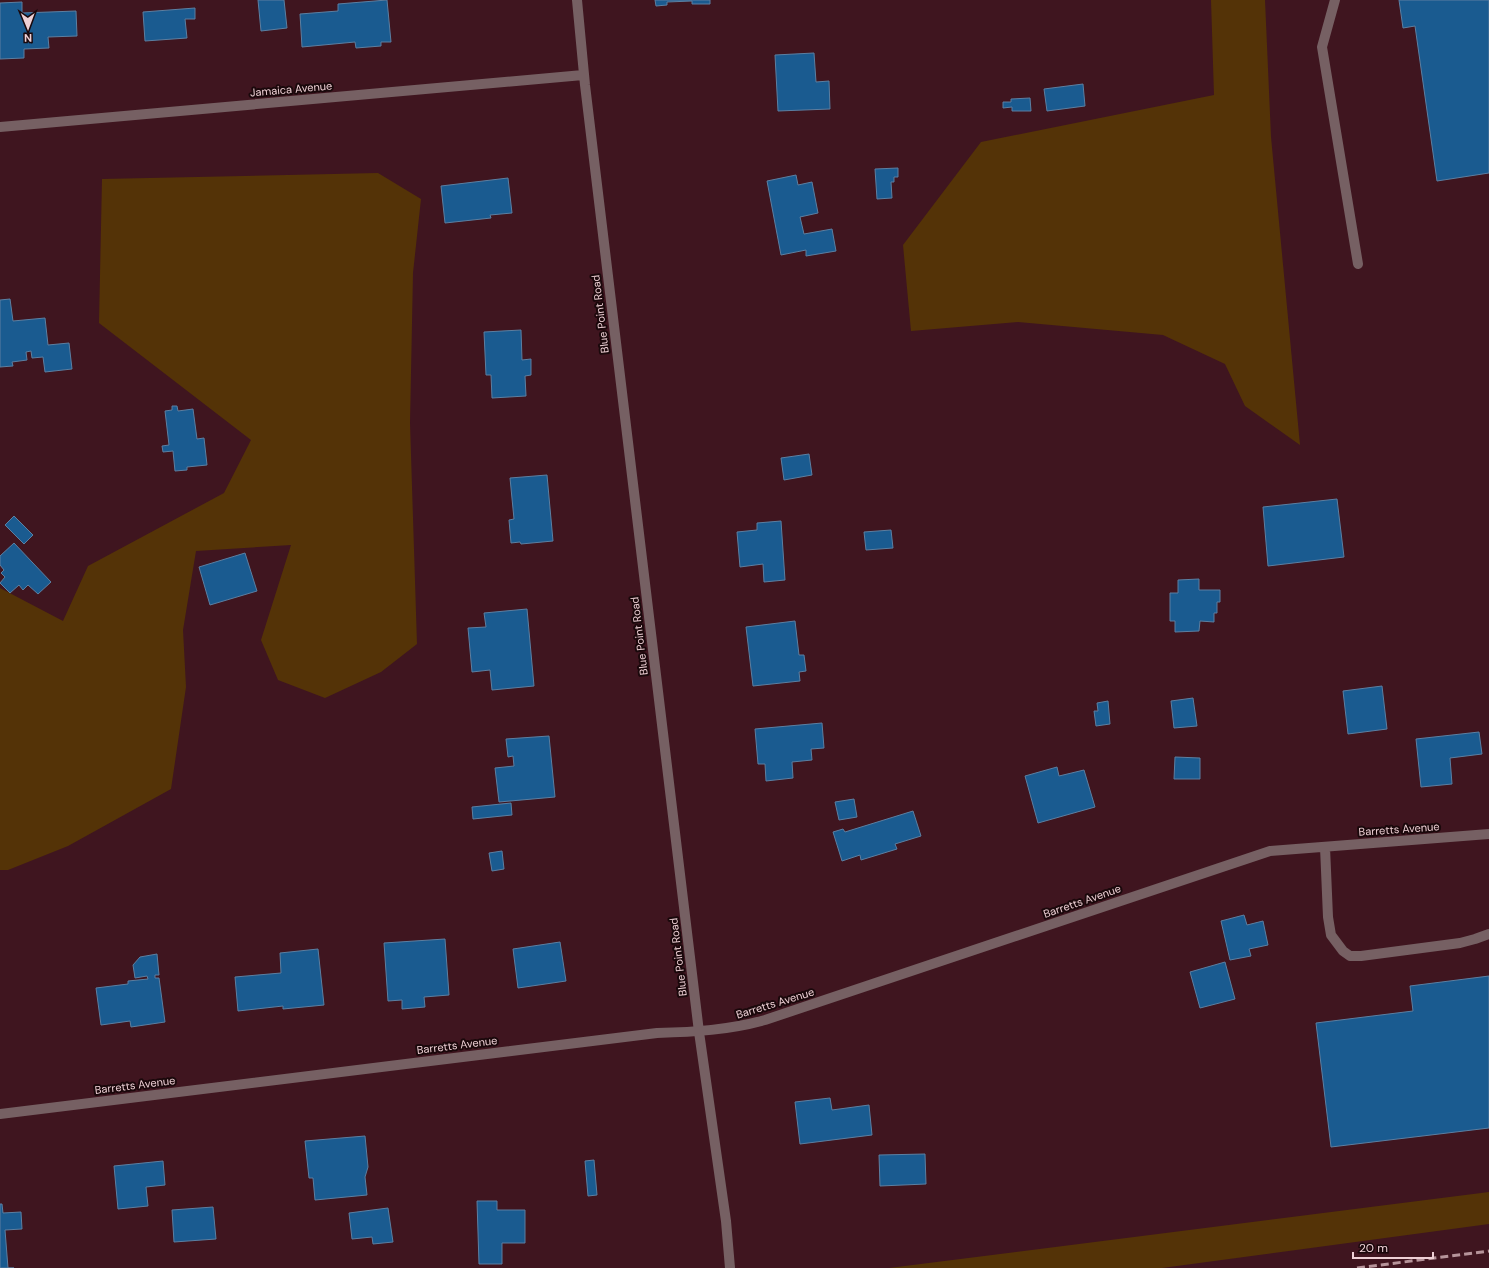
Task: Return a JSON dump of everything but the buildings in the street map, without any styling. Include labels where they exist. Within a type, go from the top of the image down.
[{"type":"street","name":"Blue Point Road","points":[[577,0],[583,75],[699,1032],[726,1221],[730,1268]]},
{"type":"street","points":[[1334,0],[1322,47],[1358,264]]},
{"type":"street","name":"Jamaica Avenue","points":[[0,127],[583,75]]},
{"type":"street","name":"Barretts Avenue","points":[[0,1114],[649,1034],[699,1032],[745,1026],[1270,851],[1489,834]]},
{"type":"street","points":[[1325,847],[1328,917],[1331,935],[1343,951],[1350,956],[1460,943],[1489,934]]},
{"type":"shaded area","points":[[1211,0],[1265,0],[1271,137],[1300,445],[1245,406],[1225,364],[1163,335],[1018,322],[911,331],[903,245],[981,142],[1214,95]]},
{"type":"shaded area","points":[[378,173],[421,199],[413,273],[410,423],[417,644],[381,672],[325,698],[278,680],[261,640],[291,545],[196,551],[183,630],[186,687],[171,789],[68,846],[8,870],[0,870],[0,588],[63,621],[88,566],[224,493],[251,440],[99,323],[102,179]]},
{"type":"shaded area","points":[[1489,1192],[1489,1224],[1162,1268],[889,1268]]},
{"type":"railway","points":[[1357,1268],[1489,1251]]}]
